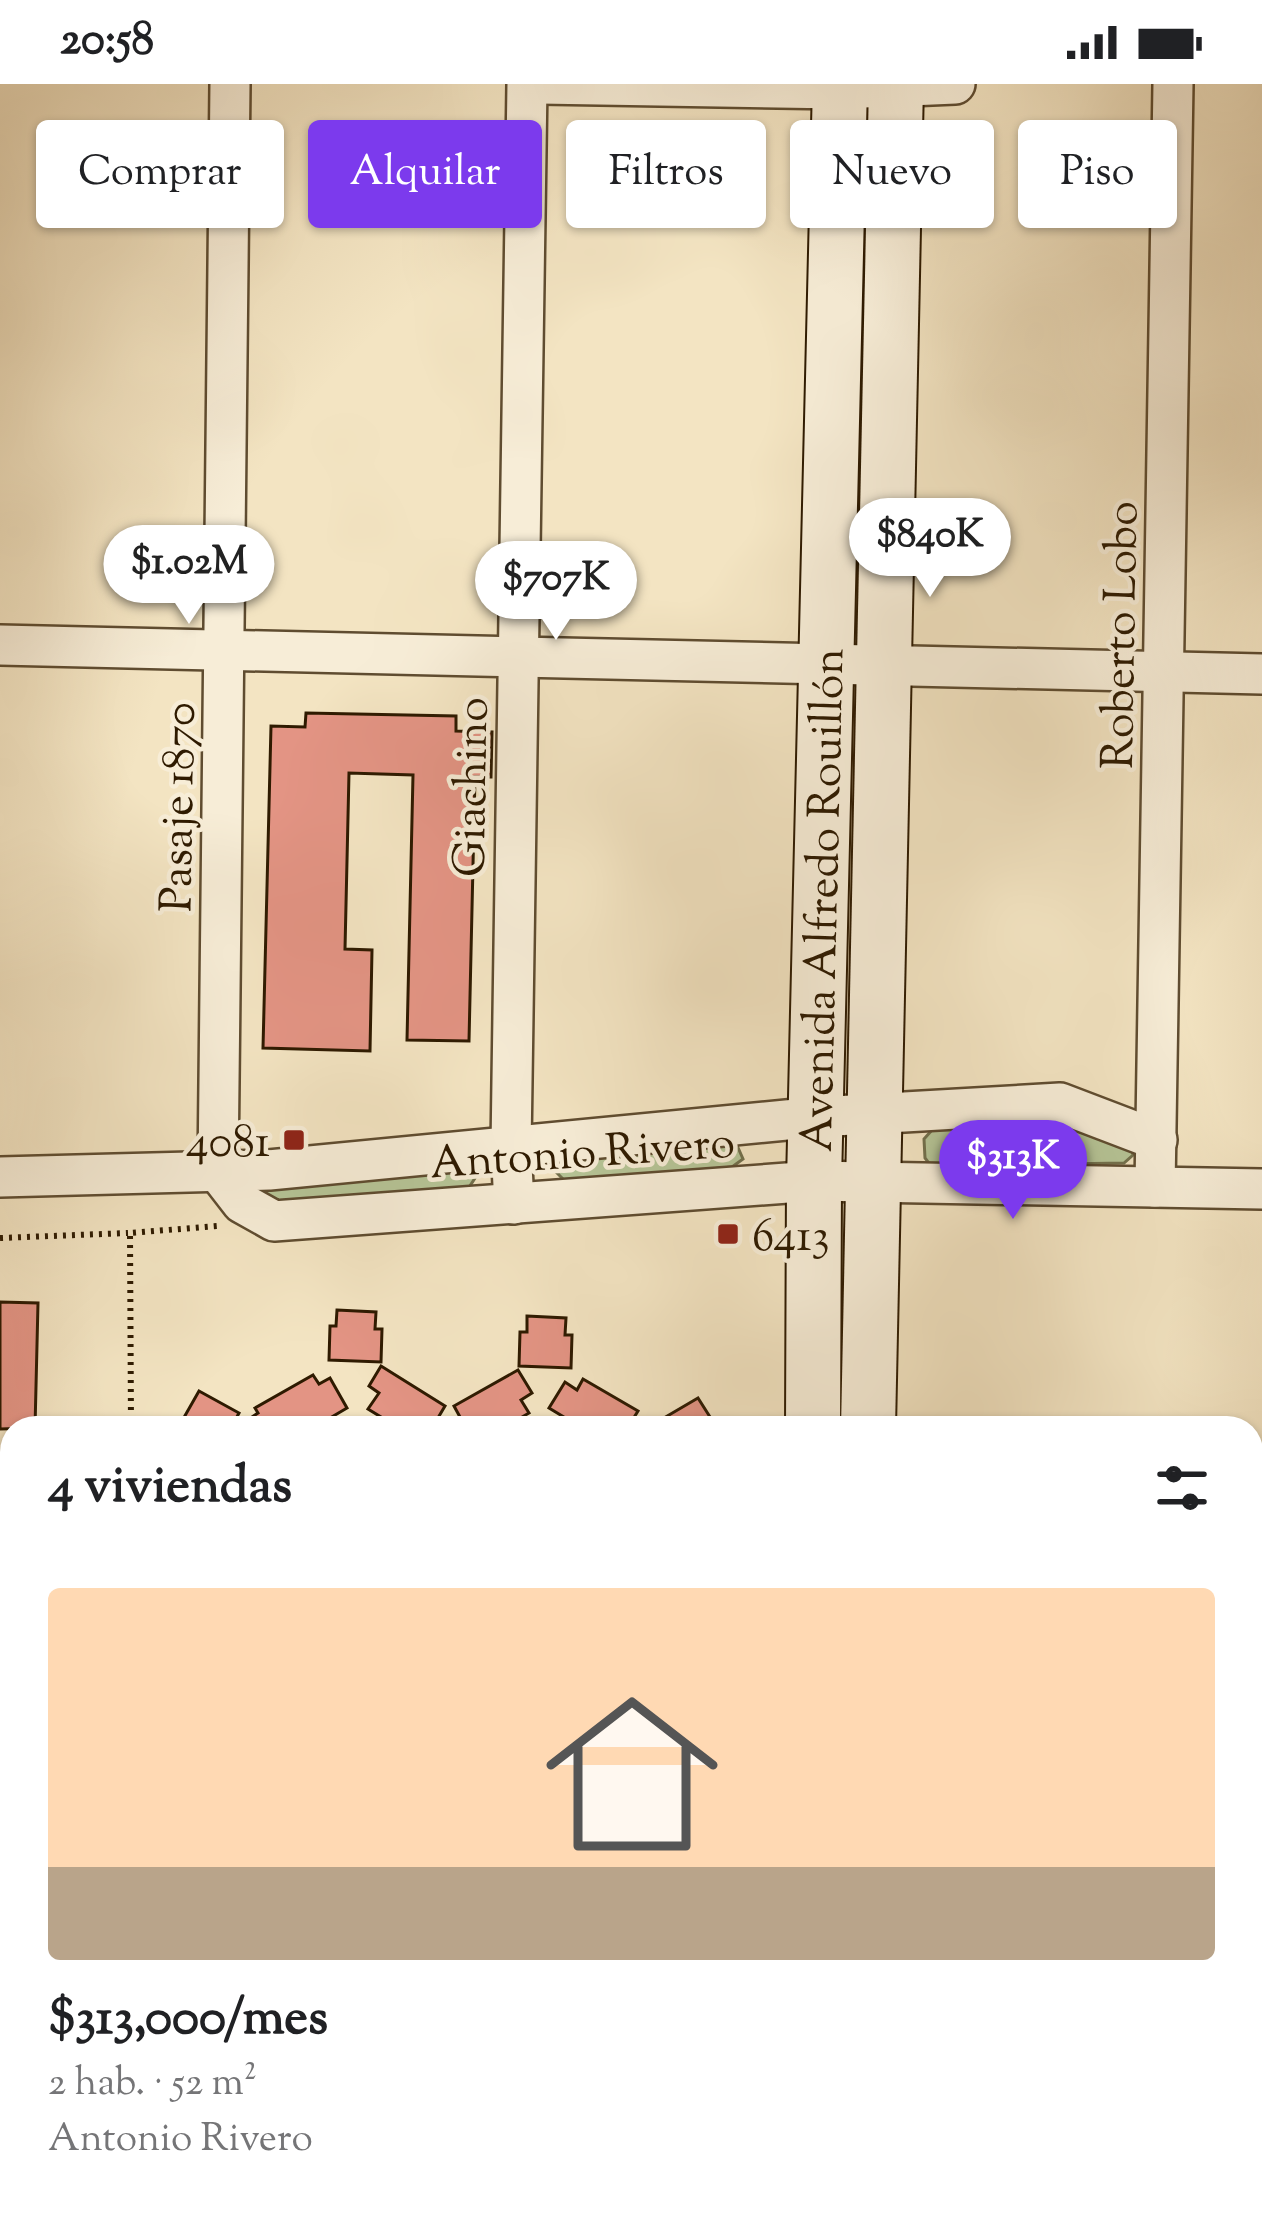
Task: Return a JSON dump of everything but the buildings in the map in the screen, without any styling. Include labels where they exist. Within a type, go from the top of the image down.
[{"type":"street","name":"Pasaje 1870","points":[[218,1172],[230,84]]},
{"type":"street","name":"Giachino","points":[[514,1204],[511,1147],[527,84]]},
{"type":"street","points":[[540,84],[955,84]]},
{"type":"street","name":"Roberto Lobo","points":[[1155,1187],[1173,84]]},
{"type":"street","name":"Avenida Alfredo Rouillón","points":[[813,1416],[814,1181],[840,86]]},
{"type":"street","name":"Avenida Alfredo Rouillón","points":[[868,1416],[896,86]]},
{"type":"street","points":[[0,645],[1262,674]]},
{"type":"street","name":"Antonio Rivero","points":[[0,1177],[218,1172],[817,1118],[1060,1103],[1157,1140]]},
{"type":"street","points":[[218,1172],[242,1203],[274,1221]]},
{"type":"street","name":"Antonio Rivero","points":[[274,1221],[814,1181],[1262,1189]]},
{"type":"path","points":[[0,1238],[274,1221]]},
{"type":"path","points":[[130,1233],[131,1416]]},
{"type":"green space","points":[[1059,1116],[1130,1143],[1133,1155],[1124,1163],[931,1166],[925,1158],[924,1139],[933,1129]]},
{"type":"green space","points":[[736,1143],[743,1159],[732,1167],[579,1181],[565,1181],[556,1172],[556,1161]]},
{"type":"green space","points":[[474,1167],[477,1175],[464,1195],[289,1210],[261,1200],[262,1188]]},
{"type":"place","name":"4081","points":[[294,1140]]},
{"type":"place","name":"6413","points":[[728,1234]]}]
